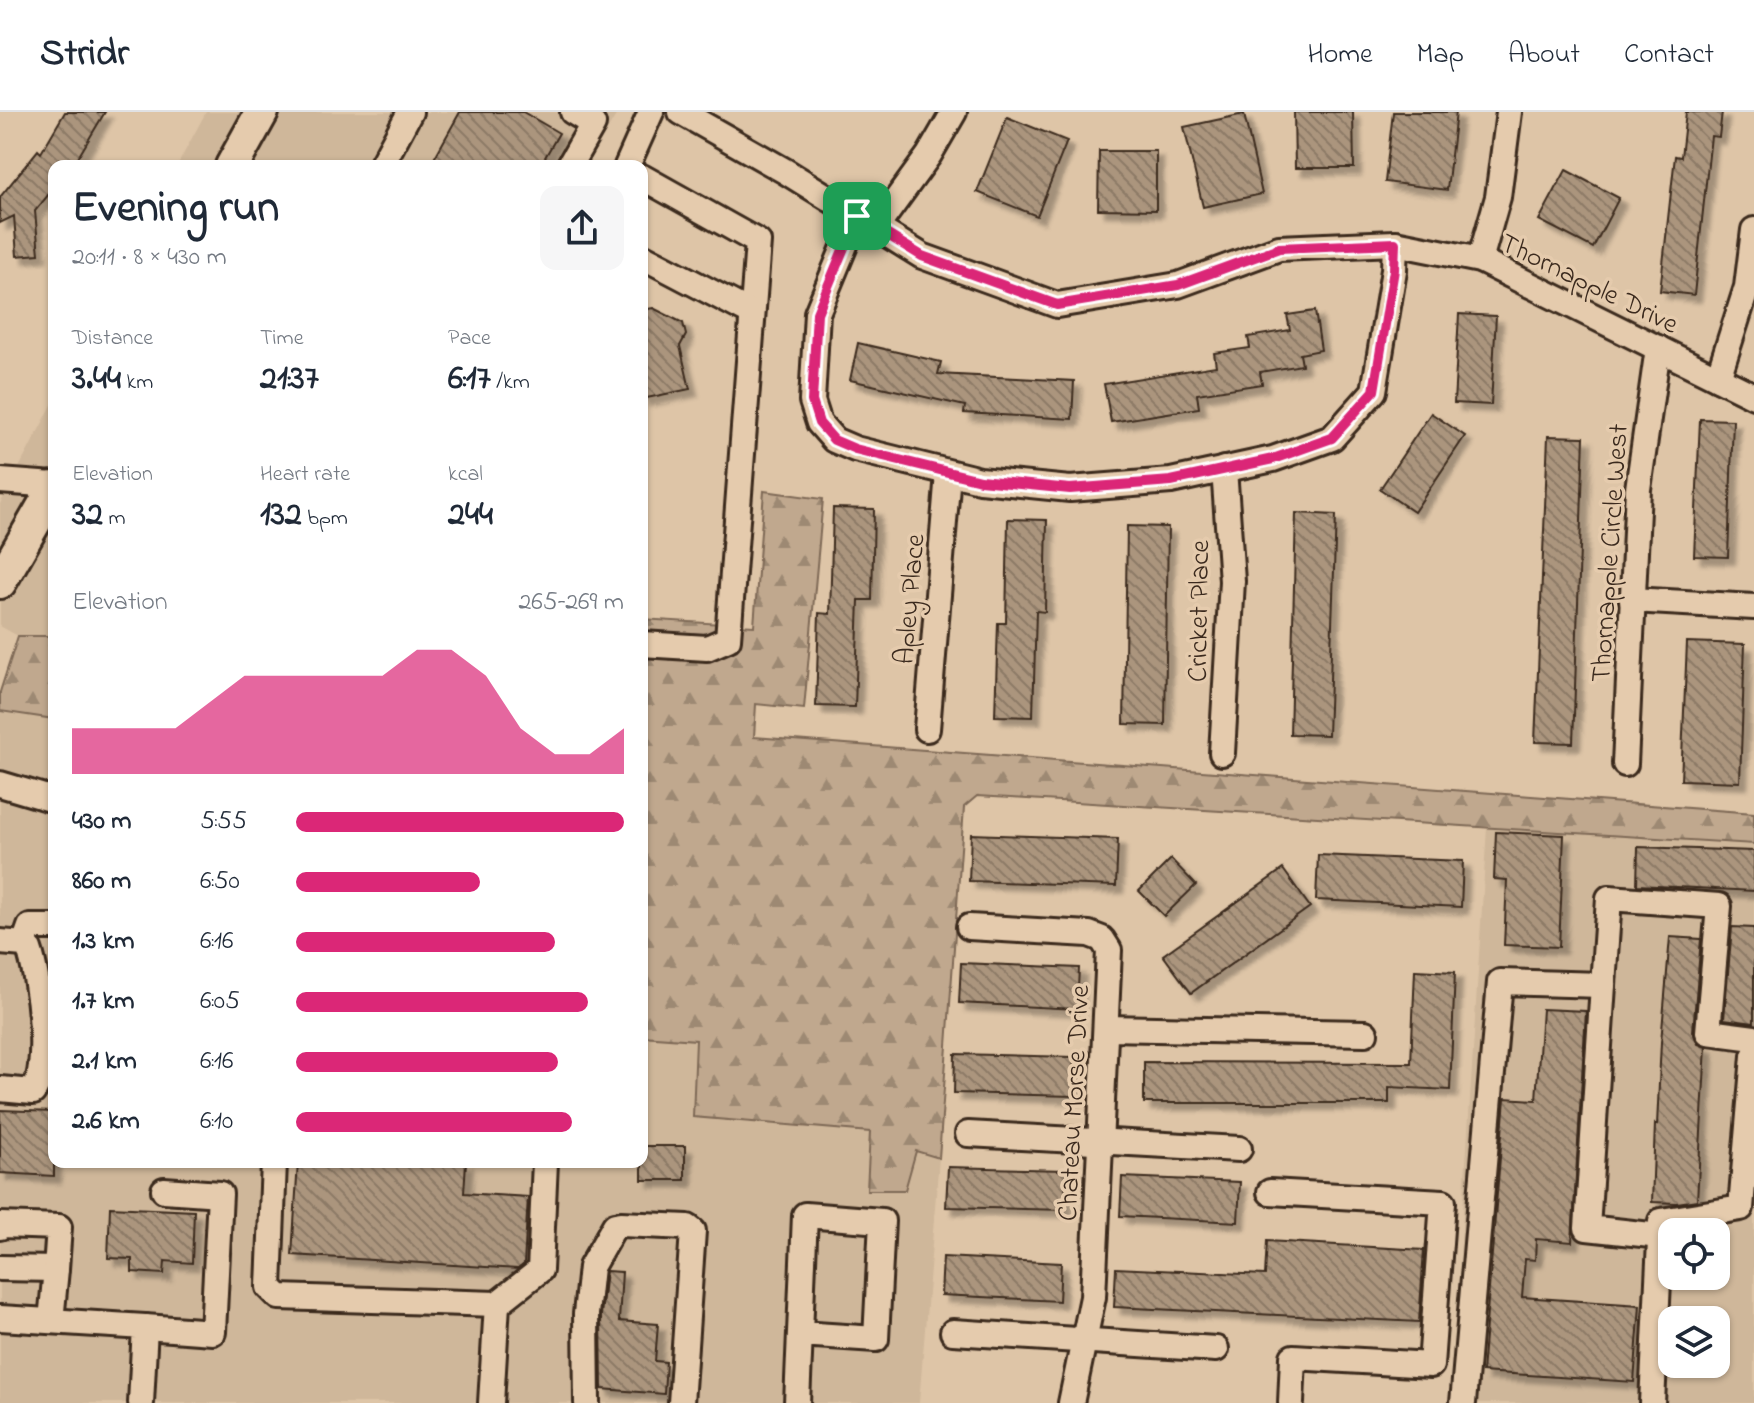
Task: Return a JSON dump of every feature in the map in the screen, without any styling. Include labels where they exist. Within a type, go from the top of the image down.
[{"type":"main road","points":[[235,160],[262,112]]},
{"type":"main road","points":[[0,582],[48,497]]},
{"type":"street","points":[[384,160],[410,112]]},
{"type":"street","points":[[630,160],[651,112]]},
{"type":"street","name":"Thornapple Drive","points":[[681,112],[922,256],[1057,305],[1178,285],[1279,248],[1395,243],[1480,260],[1754,396]]},
{"type":"street","points":[[954,112],[929,155],[867,222],[817,313],[812,401],[819,423],[834,440],[855,449],[980,480],[1070,489],[1171,481],[1273,459],[1332,438],[1374,391],[1394,270],[1395,243]]},
{"type":"street","points":[[1480,260],[1498,197],[1509,112]]},
{"type":"street","points":[[572,160],[593,124],[579,114]]},
{"type":"street","points":[[648,180],[758,242],[728,639],[707,648],[648,644]]},
{"type":"street","points":[[1718,378],[1747,287],[1754,230]]},
{"type":"street","points":[[648,259],[751,313]]},
{"type":"street","name":"Thornapple Circle West","points":[[1625,764],[1638,489],[1658,348]]},
{"type":"street","name":"Cricket Place","points":[[1222,753],[1232,581],[1224,469]]},
{"type":"street","name":"Apley Place","points":[[927,729],[948,473]]},
{"type":"street","points":[[0,481],[48,485]]},
{"type":"street","points":[[1632,600],[1754,607]]},
{"type":"street","points":[[0,784],[48,798]]},
{"type":"street","points":[[1658,1236],[1587,1228],[1609,898],[1719,906],[1708,1032],[1754,1038]]},
{"type":"street","points":[[0,1089],[33,1092],[42,1077],[43,1041],[31,956],[12,943],[30,927],[48,927]]},
{"type":"street","name":"Chateau Morse Drive","points":[[969,927],[1089,934],[1102,939],[1109,950],[1093,1297],[1071,1403]]},
{"type":"street","points":[[1463,1403],[1500,982],[1603,985]]},
{"type":"street","points":[[1106,1028],[1365,1033]]},
{"type":"street","points":[[1679,1218],[1741,1208],[1754,1056]]},
{"type":"street","points":[[968,1134],[1239,1149]]},
{"type":"street","points":[[274,1168],[269,1287],[279,1297],[497,1304],[540,1270],[545,1168]]},
{"type":"street","points":[[0,1318],[213,1332],[220,1194],[164,1190]]},
{"type":"street","points":[[1270,1192],[1443,1202],[1431,1365],[1293,1357],[1291,1403]]},
{"type":"street","points":[[797,1403],[805,1215],[882,1221],[876,1339],[800,1334]]},
{"type":"street","points":[[587,1403],[586,1314],[591,1267],[615,1225],[621,1224],[688,1227],[693,1231],[681,1403]]},
{"type":"street","points":[[0,1227],[59,1227],[51,1321]]},
{"type":"street","points":[[0,1268],[56,1269]]},
{"type":"street","points":[[1652,1403],[1658,1278]]},
{"type":"street","points":[[491,1403],[497,1304]]},
{"type":"street","points":[[141,1403],[145,1327]]},
{"type":"street","points":[[953,1332],[1216,1349]]},
{"type":"shaded area","points":[[206,112],[618,112],[590,160],[180,160]]},
{"type":"shaded area","points":[[48,412],[48,636],[18,636],[0,626],[0,504]]},
{"type":"shaded area","points":[[0,711],[48,718],[48,1168],[648,1168],[648,1036],[696,1039],[693,1116],[870,1132],[867,1189],[916,1151],[939,1158],[919,1403],[0,1403]]},
{"type":"shaded area","points":[[1487,827],[1754,844],[1754,1403],[1451,1403]]},
{"type":"green space","points":[[764,491],[823,499],[804,709],[756,704],[754,737],[1754,813],[1754,844],[977,796],[964,807],[939,1158],[916,1151],[905,1190],[867,1190],[870,1132],[693,1117],[696,1040],[648,1036],[648,619],[754,626]]},
{"type":"green space","points":[[18,636],[48,636],[48,718],[0,711],[0,692]]},
{"type":"building","points":[[65,112],[105,112],[77,160],[48,160],[48,195],[35,211],[39,254],[17,256],[14,216],[0,223],[0,197],[38,150],[41,153]]},
{"type":"building","points":[[460,112],[523,112],[559,133],[543,160],[433,160]]},
{"type":"building","points":[[1294,112],[1353,112],[1354,168],[1295,168]]},
{"type":"building","points":[[1393,112],[1456,112],[1447,190],[1385,182]]},
{"type":"building","points":[[1686,112],[1722,112],[1719,137],[1711,136],[1694,295],[1660,291],[1675,156],[1681,157]]},
{"type":"building","points":[[1244,114],[1262,194],[1203,207],[1184,127]]},
{"type":"building","points":[[1007,117],[1067,141],[1037,216],[977,192]]},
{"type":"building","points":[[1099,151],[1156,151],[1156,210],[1098,209]]},
{"type":"building","points":[[1566,170],[1619,198],[1593,248],[1539,220]]},
{"type":"building","points":[[653,308],[683,323],[686,335],[680,346],[690,389],[648,398],[648,309]]},
{"type":"building","points":[[1315,311],[1321,350],[1300,354],[1302,365],[1260,372],[1262,384],[1197,394],[1199,408],[1111,422],[1104,384],[1216,366],[1214,353],[1250,348],[1248,337],[1290,330],[1287,315]]},
{"type":"building","points":[[1459,314],[1496,316],[1491,405],[1454,403]]},
{"type":"building","points":[[858,343],[941,362],[938,374],[1074,381],[1072,419],[964,413],[965,406],[850,380]]},
{"type":"building","points":[[1431,413],[1465,436],[1414,512],[1380,489]]},
{"type":"building","points":[[1700,419],[1733,420],[1728,557],[1694,556]]},
{"type":"building","points":[[1548,436],[1584,437],[1573,743],[1535,742]]},
{"type":"building","points":[[833,508],[874,509],[872,600],[859,600],[855,707],[816,706],[819,613],[830,614]]},
{"type":"building","points":[[1296,513],[1336,515],[1328,735],[1290,734]]},
{"type":"building","points":[[1008,519],[1047,520],[1045,612],[1036,611],[1033,717],[995,716],[998,623],[1006,623]]},
{"type":"building","points":[[1127,526],[1168,527],[1165,725],[1124,724]]},
{"type":"building","points":[[1687,642],[1745,644],[1740,782],[1681,780]]},
{"type":"building","points":[[1496,832],[1564,835],[1559,947],[1504,945],[1507,880],[1494,879]]},
{"type":"building","points":[[971,834],[1118,839],[1116,886],[969,881]]},
{"type":"building","points":[[1638,847],[1754,851],[1754,891],[1637,885]]},
{"type":"building","points":[[1318,855],[1463,861],[1461,907],[1316,900]]},
{"type":"building","points":[[1171,859],[1196,885],[1164,916],[1139,891]]},
{"type":"building","points":[[1283,869],[1310,907],[1191,993],[1163,955]]},
{"type":"building","points":[[1732,927],[1754,928],[1754,1023],[1724,1019]]},
{"type":"building","points":[[1670,937],[1701,939],[1693,1031],[1698,1044],[1706,1047],[1697,1200],[1677,1203],[1652,1202]]},
{"type":"building","points":[[961,963],[1079,968],[1077,1009],[959,1003]]},
{"type":"building","points":[[1415,970],[1455,972],[1450,1090],[1389,1087],[1389,1103],[1144,1103],[1144,1062],[1411,1063]]},
{"type":"building","points":[[1542,1009],[1586,1011],[1572,1242],[1536,1239],[1535,1260],[1525,1259],[1522,1297],[1640,1305],[1634,1382],[1482,1372],[1505,1098],[1536,1100]]},
{"type":"building","points":[[955,1054],[1074,1057],[1073,1096],[954,1093]]},
{"type":"building","points":[[0,1110],[48,1112],[48,1168],[54,1168],[54,1176],[0,1173]]},
{"type":"building","points":[[648,1146],[685,1146],[685,1180],[642,1180],[642,1168],[648,1168]]},
{"type":"building","points":[[948,1167],[1066,1170],[1065,1210],[946,1207]]},
{"type":"building","points":[[298,1168],[466,1168],[464,1193],[528,1197],[524,1264],[518,1269],[292,1255]]},
{"type":"building","points":[[1122,1177],[1240,1182],[1238,1222],[1120,1216]]},
{"type":"building","points":[[110,1207],[194,1211],[192,1263],[165,1261],[164,1274],[132,1272],[132,1259],[108,1258]]},
{"type":"building","points":[[1267,1241],[1424,1250],[1419,1322],[1114,1307],[1116,1268],[1265,1275]]},
{"type":"building","points":[[943,1257],[1061,1263],[1059,1301],[941,1295]]},
{"type":"building","points":[[606,1271],[622,1272],[619,1321],[658,1324],[655,1361],[666,1362],[664,1394],[602,1389],[601,1315]]},
{"type":"route","points":[[857,216],[922,256],[1057,305],[1178,285],[1279,248],[1395,243],[1394,270],[1374,391],[1332,438],[1273,459],[1171,481],[1070,489],[980,480],[855,449],[834,440],[819,423],[812,401],[812,360],[817,313],[857,216]]}]
